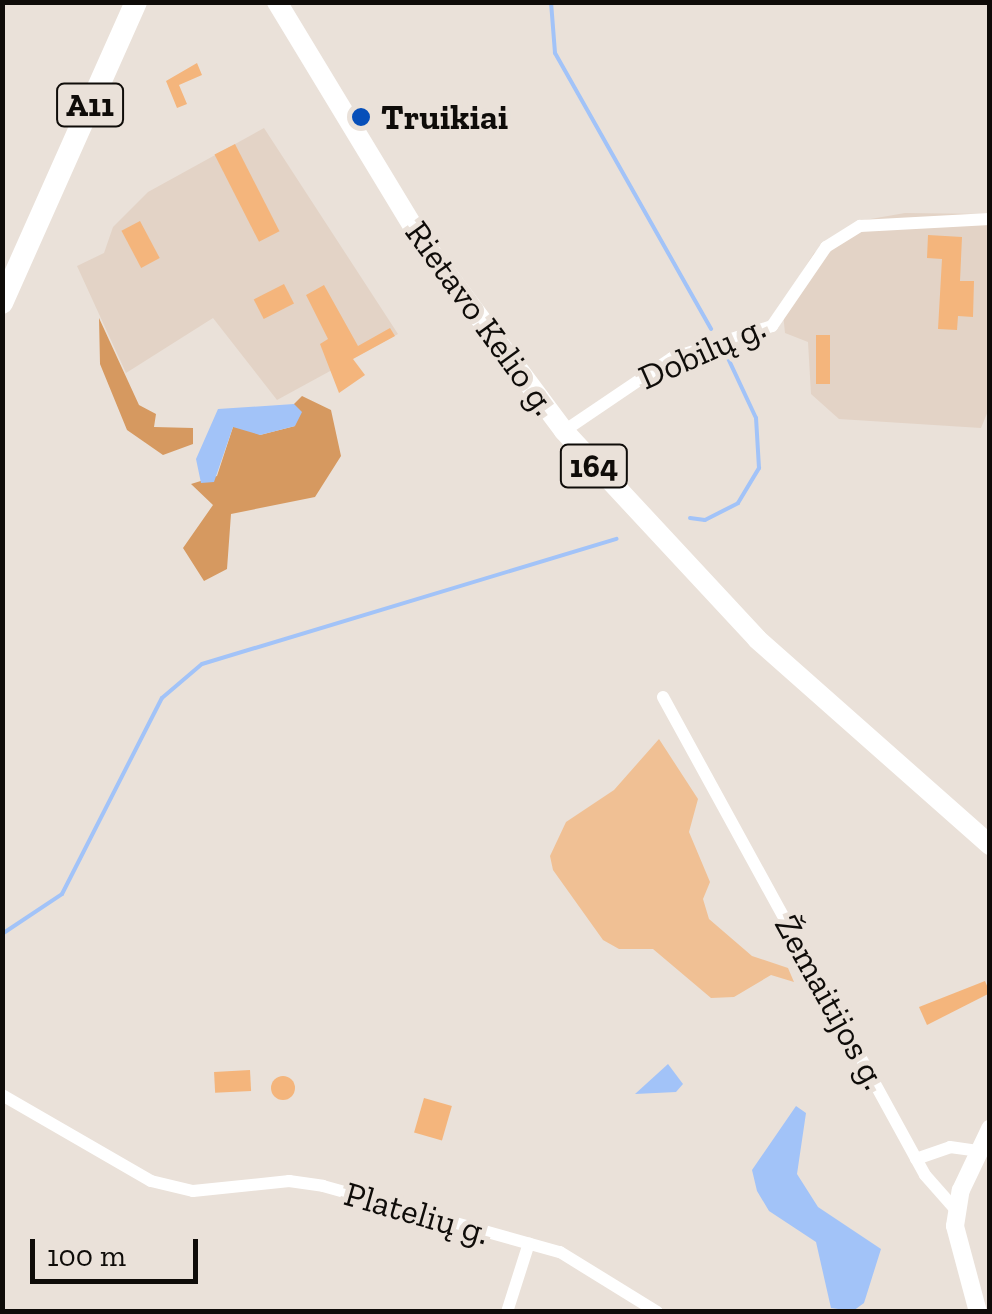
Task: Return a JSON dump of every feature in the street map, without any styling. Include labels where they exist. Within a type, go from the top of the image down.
[{"type":"highway","name":"A11","points":[[2,303],[134,7]]},
{"type":"main road","name":"Rietavo Kelio g.","points":[[278,2],[418,234],[564,431],[757,640],[990,845]]},
{"type":"main road","points":[[978,1312],[956,1244],[956,1210],[990,1130]]},
{"type":"street","name":"Dobilų g.","points":[[564,431],[672,358],[772,326],[826,248],[860,226],[990,219]]},
{"type":"street","name":"Žemaitijos g.","points":[[662,697],[916,1160],[956,1210]]},
{"type":"street","name":"Platelių g.","points":[[2,1096],[164,1185],[193,1191],[305,1183],[529,1243],[586,1264],[658,1312]]},
{"type":"street","points":[[916,1160],[950,1146],[978,1152]]},
{"type":"street","points":[[507,1312],[529,1243]]},
{"type":"shaded area","points":[[264,128],[398,334],[277,400],[213,318],[126,373],[77,266],[104,253],[113,227],[148,192]]},
{"type":"shaded area","points":[[905,213],[989,214],[990,406],[981,428],[839,419],[811,394],[808,342],[785,333],[782,304],[814,253],[859,221]]},
{"type":"shaded area","points":[[99,318],[139,405],[156,414],[154,427],[193,428],[193,444],[163,455],[127,430],[100,364]]},
{"type":"shaded area","points":[[302,396],[331,410],[341,456],[315,497],[231,514],[227,569],[204,581],[183,548],[213,505],[191,484],[217,476],[233,427],[241,423],[260,435],[295,426],[294,404]]},
{"type":"shaded area","points":[[659,739],[698,799],[689,832],[710,882],[703,899],[709,919],[752,956],[788,968],[794,982],[771,975],[734,997],[711,998],[653,949],[619,949],[603,940],[553,870],[550,856],[566,822],[614,790]]},
{"type":"water","points":[[294,404],[302,412],[295,426],[260,435],[233,427],[214,482],[201,483],[196,459],[218,409]]},
{"type":"water","points":[[668,1064],[683,1084],[676,1092],[635,1094]]},
{"type":"water","points":[[796,1106],[806,1113],[797,1174],[818,1207],[881,1249],[864,1303],[853,1311],[831,1308],[816,1242],[769,1211],[757,1191],[752,1170]]},
{"type":"building","points":[[197,63],[202,75],[179,85],[187,104],[177,108],[166,81]]},
{"type":"building","points":[[235,144],[279,231],[259,242],[215,154]]},
{"type":"building","points":[[140,221],[160,258],[141,268],[121,231]]},
{"type":"building","points":[[928,235],[962,237],[960,281],[974,281],[973,317],[958,316],[957,330],[938,329],[942,259],[927,258]]},
{"type":"building","points":[[284,284],[294,304],[264,319],[254,299]]},
{"type":"building","points":[[324,285],[358,346],[390,328],[395,336],[353,359],[365,375],[339,393],[320,344],[328,339],[306,295]]},
{"type":"building","points":[[816,335],[830,335],[830,384],[816,384]]},
{"type":"building","points":[[985,981],[990,993],[927,1025],[919,1007]]},
{"type":"building","points":[[250,1070],[251,1091],[215,1093],[214,1072]]},
{"type":"building","points":[[283,1076],[295,1088],[283,1100],[271,1088]]},
{"type":"building","points":[[424,1098],[452,1106],[442,1141],[414,1133]]},
{"type":"waterway","points":[[551,2],[555,53],[711,329]]},
{"type":"waterway","points":[[690,518],[705,520],[738,503],[759,468],[756,418],[727,356]]},
{"type":"waterway","points":[[2,934],[62,894],[162,698],[202,664],[617,539]]},
{"type":"place","name":"Truikiai","points":[[361,117]]}]
